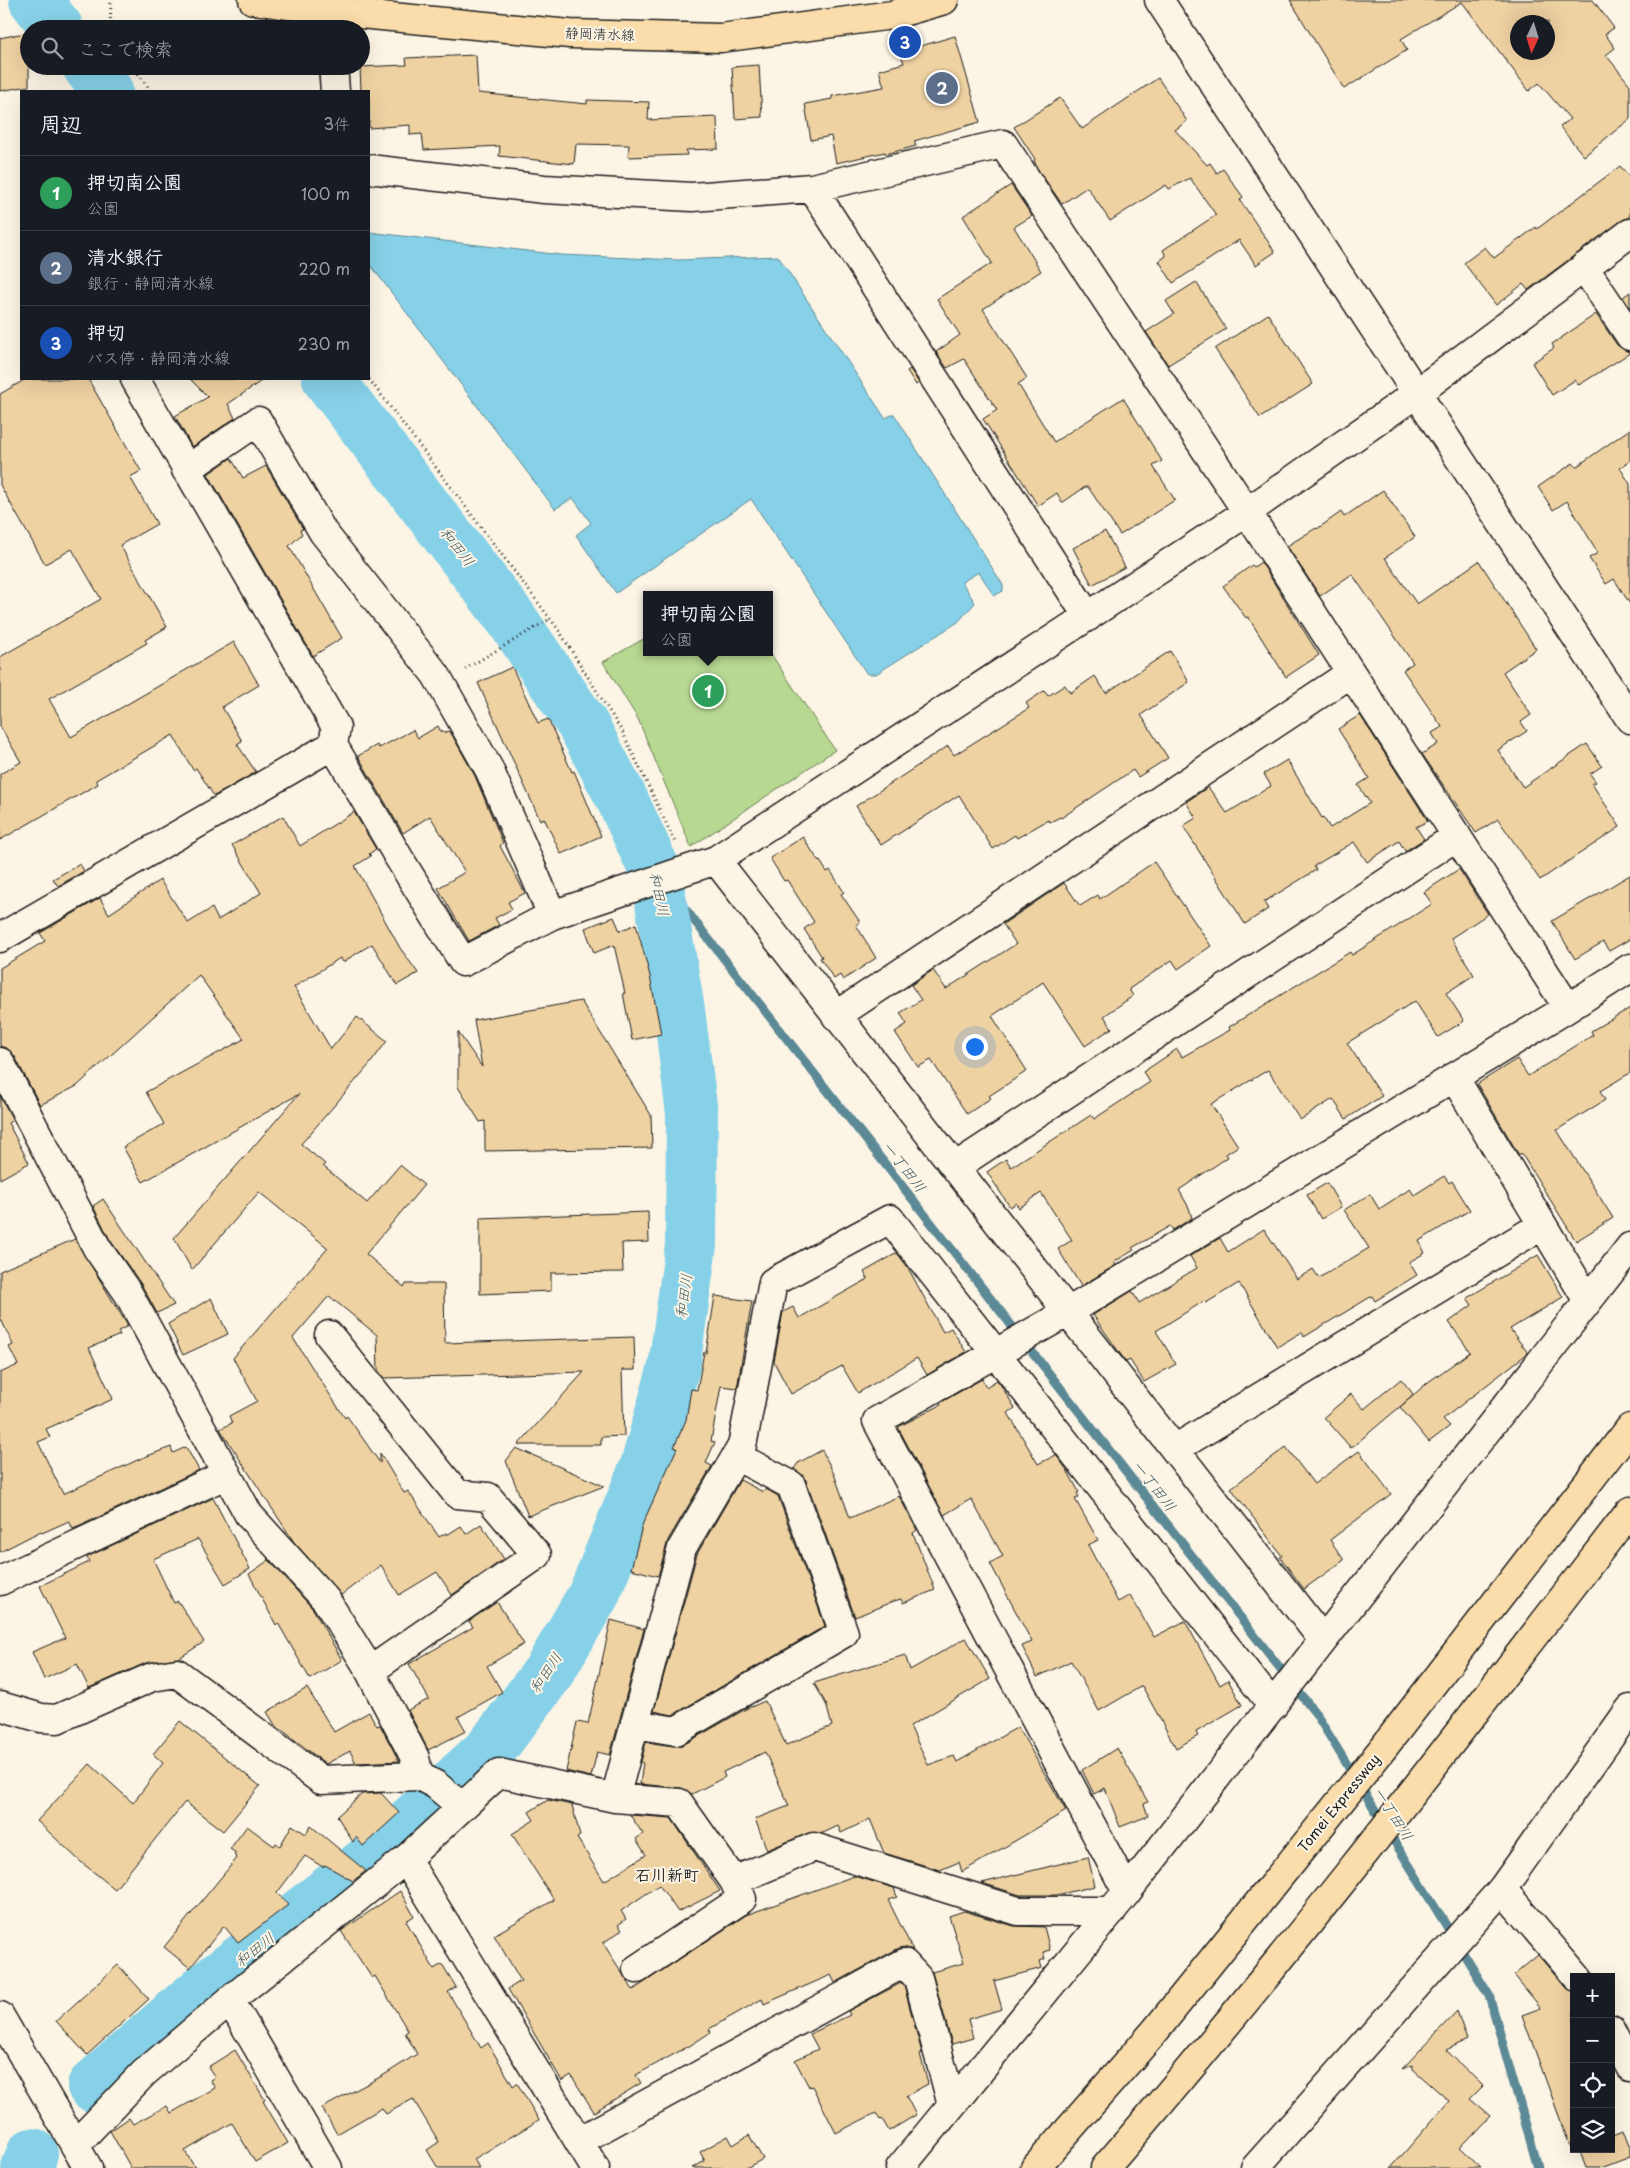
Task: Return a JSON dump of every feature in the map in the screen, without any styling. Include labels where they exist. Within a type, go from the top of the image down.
[{"type":"main road","name":"静岡清水線","points":[[253,0],[330,20]]},
{"type":"main road","name":"静岡清水線","points":[[370,22],[570,34],[721,38],[892,15],[944,0]]},
{"type":"main road","name":"Tomei Expressway","points":[[1035,2168],[1155,2031],[1378,1755],[1630,1428]]},
{"type":"main road","points":[[1105,2168],[1191,2070],[1428,1774],[1630,1511]]},
{"type":"street","points":[[1159,0],[1630,719]]},
{"type":"street","points":[[334,75],[335,90]]},
{"type":"street","points":[[370,169],[544,189],[692,197],[812,188],[1003,144],[1247,512],[1568,1008]]},
{"type":"street","points":[[812,188],[1088,617]]},
{"type":"street","points":[[136,380],[336,727],[333,745],[398,858],[462,962],[552,915],[716,860],[1247,512],[1417,394],[1630,233]]},
{"type":"street","points":[[1584,267],[1630,336]]},
{"type":"street","points":[[186,470],[258,421],[323,532],[436,675],[489,769],[552,915]]},
{"type":"street","points":[[836,1016],[1351,673]]},
{"type":"street","points":[[0,938],[333,745]]},
{"type":"street","points":[[955,1167],[1457,836]]},
{"type":"street","points":[[716,860],[1323,1640]]},
{"type":"street","points":[[1120,1901],[877,1421],[1068,1312],[1568,1008],[1630,968]]},
{"type":"street","points":[[0,1062],[97,1248],[128,1293],[249,1515],[326,1600],[370,1671],[414,1758],[443,1792]]},
{"type":"street","points":[[1454,1077],[1588,1301]]},
{"type":"street","points":[[615,1798],[682,1548],[742,1446],[773,1282],[890,1219],[995,1355],[1273,1706]]},
{"type":"street","points":[[1175,1449],[1542,1225]]},
{"type":"street","points":[[900,2168],[1120,1901],[1630,1247]]},
{"type":"street","points":[[329,1336],[457,1494],[488,1497],[537,1555],[370,1671]]},
{"type":"street","points":[[635,1724],[676,1731],[844,1633],[791,1485],[736,1456]]},
{"type":"street","points":[[0,1581],[227,1474]]},
{"type":"street","points":[[0,1706],[41,1718],[57,1719],[152,1677],[177,1673],[321,1780],[443,1792],[499,1773],[615,1798],[679,1803],[734,1881],[742,1899],[637,1969]]},
{"type":"street","points":[[1255,2168],[1502,1888],[1630,1709]]},
{"type":"street","points":[[74,2145],[144,2073],[230,2000],[406,1859],[443,1792]]},
{"type":"street","points":[[734,1881],[814,1847],[1018,1912],[1120,1901]]},
{"type":"street","points":[[406,1859],[595,2168]]},
{"type":"street","points":[[1502,1888],[1574,1973]]},
{"type":"street","points":[[579,2141],[904,1963],[918,1978],[952,2105]]},
{"type":"street","points":[[230,2000],[328,2168]]},
{"type":"street","points":[[0,2016],[88,2168]]},
{"type":"street","points":[[1615,2036],[1630,2067]]},
{"type":"path","points":[[110,20],[111,0]]},
{"type":"path","points":[[139,75],[150,90]]},
{"type":"path","points":[[370,380],[550,619],[623,733],[676,843],[681,871]]},
{"type":"path","points":[[441,684],[550,619]]},
{"type":"green space","points":[[643,639],[643,656],[772,656],[835,750],[691,847],[638,719],[603,662]]},
{"type":"water","points":[[370,232],[561,255],[678,260],[778,256],[885,418],[894,414],[1003,585],[1003,591],[994,596],[979,572],[962,582],[975,603],[958,622],[876,674],[867,674],[751,499],[616,593],[576,535],[591,523],[573,498],[555,509],[370,264]]},
{"type":"building","points":[[1290,0],[1593,0],[1614,28],[1605,34],[1615,48],[1606,55],[1630,85],[1630,119],[1584,156],[1560,127],[1570,119],[1539,83],[1529,91],[1462,2],[1401,39],[1407,50],[1344,89]]},
{"type":"building","points":[[20,34],[20,75],[29,75],[29,86],[0,91],[0,38]]},
{"type":"building","points":[[955,36],[980,122],[914,141],[916,146],[886,154],[885,152],[836,163],[831,136],[811,140],[805,104],[832,99],[832,96],[884,87],[879,70],[904,63],[900,52]]},
{"type":"building","points":[[476,55],[478,93],[587,104],[587,100],[649,102],[648,120],[717,117],[718,149],[686,150],[687,155],[628,157],[629,145],[576,144],[574,164],[499,156],[500,146],[424,150],[422,134],[410,135],[410,125],[370,128],[370,90],[361,90],[360,75],[370,75],[370,67],[407,65],[406,58]]},
{"type":"building","points":[[759,65],[762,117],[735,119],[732,67]]},
{"type":"building","points":[[1158,78],[1187,121],[1175,130],[1207,165],[1210,163],[1217,173],[1223,169],[1243,197],[1240,200],[1275,252],[1256,265],[1239,240],[1173,283],[1159,261],[1166,256],[1163,250],[1216,215],[1190,178],[1169,189],[1166,185],[1110,221],[1087,187],[1062,204],[1037,168],[1035,159],[1014,127],[1060,98],[1082,129]]},
{"type":"building","points":[[1620,166],[1630,177],[1630,216],[1528,290],[1523,284],[1496,305],[1464,263],[1485,247],[1494,258],[1536,227],[1537,229]]},
{"type":"building","points":[[1011,185],[1032,216],[1014,227],[1041,271],[983,309],[1027,378],[1018,384],[1054,442],[1123,398],[1162,461],[1153,466],[1175,500],[1120,535],[1088,487],[1085,487],[1062,503],[1057,493],[1038,506],[983,419],[997,410],[964,359],[947,368],[936,352],[960,335],[937,299],[992,263],[963,216]]},
{"type":"building","points":[[1196,282],[1226,329],[1168,365],[1146,332],[1174,314],[1166,301]]},
{"type":"building","points":[[1630,292],[1630,308],[1623,297]]},
{"type":"building","points":[[1268,314],[1313,384],[1260,418],[1215,349]]},
{"type":"building","points":[[1596,314],[1617,345],[1630,353],[1579,385],[1575,380],[1552,395],[1532,363],[1554,348],[1552,344]]},
{"type":"building","points":[[910,369],[919,383],[916,385],[907,371]]},
{"type":"building","points":[[24,380],[89,380],[141,471],[130,477],[157,524],[120,545],[167,627],[145,640],[147,643],[49,699],[71,737],[234,642],[259,685],[222,707],[242,741],[237,744],[256,772],[214,796],[196,768],[193,770],[173,735],[96,780],[98,784],[0,840],[0,774],[21,762],[0,726],[0,657],[101,599],[72,549],[45,564],[0,485],[0,394]]},
{"type":"building","points":[[191,380],[263,380],[228,404],[235,418],[192,447],[175,416],[208,397]]},
{"type":"building","points":[[1630,429],[1630,461],[1620,468],[1630,484],[1630,604],[1614,579],[1606,584],[1589,558],[1598,553],[1567,501],[1553,510],[1538,487],[1573,463],[1576,467]]},
{"type":"building","points":[[231,458],[243,478],[266,466],[303,529],[300,530],[302,534],[289,546],[342,638],[313,656],[208,474]]},
{"type":"building","points":[[1383,490],[1415,537],[1385,558],[1417,604],[1479,561],[1536,649],[1503,672],[1531,715],[1521,722],[1527,731],[1498,750],[1523,787],[1587,744],[1602,766],[1590,774],[1596,782],[1592,784],[1620,827],[1540,880],[1498,819],[1476,833],[1422,754],[1438,744],[1432,733],[1442,727],[1403,670],[1413,663],[1352,574],[1320,596],[1287,546],[1317,529],[1341,512],[1344,517]]},
{"type":"building","points":[[1105,531],[1125,567],[1092,585],[1073,548]]},
{"type":"building","points":[[1261,562],[1319,655],[1286,677],[1248,617],[1246,618],[1223,586],[1252,565],[1254,567]]},
{"type":"building","points":[[1170,651],[1189,682],[1141,715],[1168,758],[1138,777],[1133,770],[1061,818],[1050,822],[1048,820],[1017,838],[1015,835],[993,849],[959,795],[881,845],[856,806],[948,746],[954,755],[1029,708],[1026,703],[1044,691],[1048,696],[1065,685],[1070,693],[1095,676],[1106,693]]},
{"type":"building","points":[[512,667],[538,723],[548,719],[572,772],[574,771],[601,836],[561,854],[544,818],[540,820],[478,683]]},
{"type":"building","points":[[1360,715],[1428,821],[1416,827],[1424,839],[1405,851],[1399,841],[1367,862],[1354,842],[1314,866],[1316,870],[1264,902],[1268,909],[1245,924],[1183,826],[1196,818],[1186,802],[1208,787],[1227,813],[1271,786],[1264,774],[1287,760],[1330,828],[1370,803],[1358,785],[1369,778],[1338,729]]},
{"type":"building","points":[[438,726],[441,732],[442,730],[444,733],[448,731],[451,733],[475,776],[503,843],[500,846],[525,893],[508,902],[512,909],[495,918],[499,925],[469,941],[438,888],[465,872],[430,816],[403,833],[358,756],[377,745],[379,748],[413,730],[418,738]]},
{"type":"building","points":[[354,812],[376,849],[369,854],[371,856],[355,866],[400,948],[418,973],[397,985],[372,944],[343,962],[340,958],[294,987],[331,1049],[357,1017],[387,1041],[370,1064],[301,1144],[325,1164],[323,1166],[367,1203],[400,1165],[424,1185],[366,1254],[404,1287],[406,1284],[444,1284],[445,1343],[634,1337],[635,1370],[622,1370],[624,1436],[601,1437],[601,1445],[518,1445],[584,1372],[384,1378],[378,1370],[377,1335],[329,1296],[293,1338],[345,1418],[347,1416],[380,1463],[380,1453],[404,1493],[408,1491],[439,1537],[446,1533],[447,1535],[461,1526],[466,1534],[481,1524],[504,1559],[452,1595],[437,1572],[399,1595],[381,1565],[341,1595],[294,1542],[220,1429],[232,1423],[229,1416],[257,1401],[233,1358],[328,1248],[259,1192],[192,1270],[174,1238],[299,1094],[143,1182],[123,1147],[164,1124],[146,1092],[244,1039],[199,975],[77,1086],[40,1105],[14,1055],[8,1049],[0,1046],[0,968],[45,941],[40,933],[100,898],[109,914],[160,880],[188,923],[212,908],[218,920],[261,893],[232,845],[283,816],[300,846]]},
{"type":"building","points":[[803,837],[819,862],[827,872],[830,870],[844,892],[841,894],[860,922],[856,925],[876,958],[843,980],[840,975],[834,979],[820,958],[822,957],[804,929],[814,922],[787,880],[784,881],[770,858]]},
{"type":"building","points":[[1154,862],[1211,946],[1178,969],[1172,960],[1129,989],[1133,996],[1104,1016],[1112,1028],[1085,1046],[1043,982],[992,1016],[1027,1071],[989,1096],[991,1098],[967,1114],[931,1060],[918,1067],[895,1032],[907,1024],[900,1013],[921,1000],[911,985],[933,970],[946,989],[1016,944],[1003,924],[1064,883],[1080,906],[1098,895],[1100,899]]},
{"type":"building","points":[[80,864],[84,871],[58,886],[53,879]]},
{"type":"building","points":[[1459,869],[1488,914],[1451,938],[1474,975],[1446,993],[1464,1021],[1438,1037],[1415,1001],[1347,1043],[1382,1096],[1346,1119],[1333,1099],[1300,1120],[1268,1070],[1211,1104],[1238,1146],[1226,1154],[1228,1157],[1179,1190],[1192,1218],[1173,1230],[1170,1226],[1132,1248],[1134,1250],[1114,1262],[1116,1265],[1081,1286],[1058,1249],[1072,1240],[1041,1193],[1019,1208],[1016,1203],[1010,1207],[987,1172],[1006,1159],[1011,1167],[1091,1115],[1094,1119],[1150,1082],[1143,1072],[1177,1049],[1182,1057],[1230,1030],[1229,1027],[1350,952],[1352,955],[1432,904],[1424,892]]},
{"type":"building","points":[[1630,875],[1630,939],[1609,951],[1603,942],[1575,959],[1552,921]]},
{"type":"building","points":[[614,917],[620,931],[636,924],[650,976],[661,1034],[632,1040],[623,993],[625,993],[614,945],[594,953],[585,928]]},
{"type":"building","points":[[581,1001],[651,1115],[652,1148],[485,1151],[485,1121],[480,1122],[458,1087],[458,1032],[482,1067],[474,1020]]},
{"type":"building","points":[[1630,1008],[1630,1073],[1600,1091],[1605,1100],[1557,1130],[1613,1218],[1576,1241],[1521,1153],[1519,1155],[1477,1084],[1517,1059],[1528,1076],[1593,1035],[1591,1031]]},
{"type":"building","points":[[0,1096],[13,1120],[8,1123],[29,1163],[0,1179]]},
{"type":"building","points":[[1444,1176],[1449,1183],[1452,1181],[1470,1210],[1419,1241],[1425,1253],[1409,1262],[1417,1275],[1375,1301],[1372,1296],[1304,1337],[1302,1332],[1277,1347],[1239,1283],[1206,1303],[1204,1301],[1156,1331],[1176,1364],[1144,1382],[1130,1360],[1126,1362],[1093,1315],[1132,1291],[1139,1303],[1197,1268],[1190,1256],[1220,1238],[1228,1252],[1264,1229],[1297,1279],[1313,1269],[1319,1278],[1369,1248],[1344,1210],[1370,1194],[1379,1209],[1410,1189],[1414,1195]]},
{"type":"building","points":[[1327,1183],[1341,1207],[1321,1219],[1307,1195]]},
{"type":"building","points":[[103,1199],[174,1305],[157,1313],[141,1284],[110,1240],[93,1206]]},
{"type":"building","points":[[648,1212],[649,1242],[622,1243],[623,1272],[551,1273],[551,1291],[480,1294],[480,1218]]},
{"type":"building","points":[[75,1239],[128,1326],[118,1331],[120,1335],[89,1348],[113,1399],[46,1429],[50,1437],[38,1442],[63,1494],[171,1447],[173,1453],[186,1447],[199,1470],[73,1529],[69,1521],[42,1533],[41,1531],[0,1552],[0,1373],[18,1365],[9,1347],[13,1345],[0,1317],[0,1271]]},
{"type":"building","points":[[897,1253],[907,1266],[943,1332],[951,1328],[966,1352],[927,1375],[917,1358],[858,1393],[842,1366],[791,1394],[774,1362],[783,1312],[793,1307],[799,1318],[868,1279],[864,1272]]},
{"type":"building","points":[[1538,1255],[1563,1297],[1510,1329],[1528,1353],[1443,1419],[1450,1426],[1429,1442],[1400,1407],[1427,1383],[1470,1352],[1449,1322],[1472,1305],[1467,1298]]},
{"type":"building","points":[[715,1296],[752,1301],[737,1388],[721,1386],[711,1441],[715,1442],[706,1463],[712,1466],[668,1540],[658,1576],[631,1569],[643,1523],[677,1448],[674,1447],[686,1420],[691,1389],[697,1390],[704,1352],[706,1353]]},
{"type":"building","points":[[211,1298],[228,1334],[183,1355],[168,1324]]},
{"type":"building","points":[[982,1379],[986,1387],[997,1380],[1000,1384],[1015,1408],[1008,1413],[1038,1464],[1056,1455],[1067,1470],[1079,1492],[1077,1493],[1079,1497],[1075,1499],[1098,1540],[1088,1545],[1118,1602],[1130,1595],[1154,1637],[1185,1621],[1220,1685],[1228,1680],[1242,1705],[1196,1732],[1198,1736],[1176,1748],[1142,1686],[1099,1711],[1071,1661],[1037,1677],[1022,1646],[1032,1642],[990,1563],[1003,1556],[971,1499],[944,1515],[898,1427],[941,1405],[940,1403]]},
{"type":"building","points":[[1401,1379],[1414,1395],[1351,1448],[1324,1417],[1351,1394],[1364,1409]]},
{"type":"building","points":[[1286,1447],[1314,1484],[1359,1451],[1391,1494],[1330,1540],[1344,1560],[1304,1589],[1280,1557],[1282,1556],[1231,1488]]},
{"type":"building","points":[[516,1448],[604,1486],[528,1516],[506,1461]]},
{"type":"building","points":[[822,1450],[834,1474],[850,1518],[899,1496],[917,1530],[913,1533],[935,1590],[903,1603],[901,1599],[894,1601],[855,1617],[806,1480],[794,1469],[798,1463]]},
{"type":"building","points":[[740,1480],[763,1492],[766,1489],[778,1496],[825,1626],[673,1715],[654,1711],[697,1554]]},
{"type":"building","points":[[213,1498],[250,1569],[225,1584],[198,1539],[153,1559],[174,1603],[178,1601],[204,1642],[179,1658],[146,1663],[89,1688],[77,1664],[44,1679],[32,1652],[65,1638],[40,1586],[89,1562],[87,1557]]},
{"type":"building","points":[[269,1560],[313,1609],[342,1660],[310,1679],[278,1623],[276,1625],[249,1574]]},
{"type":"building","points":[[497,1602],[524,1644],[487,1666],[502,1692],[458,1717],[466,1731],[428,1750],[408,1710],[429,1699],[409,1664],[473,1627],[469,1621]]},
{"type":"building","points":[[611,1620],[644,1629],[610,1755],[597,1752],[591,1777],[566,1771],[577,1722],[588,1724]]},
{"type":"building","points":[[966,1638],[990,1679],[910,1726],[928,1765],[954,1756],[957,1762],[1018,1727],[1066,1811],[962,1872],[959,1862],[940,1870],[884,1853],[870,1819],[841,1833],[838,1826],[823,1833],[808,1833],[767,1850],[755,1819],[789,1806],[765,1752],[723,1772],[725,1777],[692,1794],[681,1788],[640,1784],[643,1763],[641,1762],[646,1742],[673,1746],[683,1745],[751,1706],[765,1701],[786,1745],[832,1726],[826,1704],[814,1683],[905,1655],[910,1670]]},
{"type":"building","points":[[307,1688],[334,1732],[369,1712],[377,1726],[380,1725],[399,1761],[356,1763],[350,1751],[326,1764],[277,1728],[267,1712]]},
{"type":"building","points":[[180,1721],[260,1786],[223,1831],[185,1802],[115,1889],[81,1862],[37,1821],[90,1764],[133,1803],[163,1763],[153,1754]]},
{"type":"building","points":[[1117,1748],[1148,1802],[1144,1804],[1148,1816],[1120,1827],[1105,1788],[1094,1794],[1082,1770]]},
{"type":"building","points":[[381,1793],[399,1813],[363,1846],[356,1837],[353,1842],[337,1816],[362,1794]]},
{"type":"building","points":[[548,1800],[572,1805],[580,1836],[577,1838],[604,1881],[646,1855],[636,1839],[643,1834],[630,1815],[671,1818],[720,1891],[678,1912],[659,1885],[621,1911],[626,1919],[618,1925],[622,1930],[603,1943],[633,1990],[746,1915],[854,1876],[894,1888],[897,1897],[888,1900],[913,1950],[903,1947],[897,1949],[835,1983],[831,1975],[764,2004],[762,1999],[709,2029],[711,2032],[691,2045],[636,2075],[641,2083],[594,2112],[571,2075],[562,2081],[508,1989],[521,1981],[494,1935],[554,1900],[512,1834],[534,1820],[529,1812]]},
{"type":"building","points":[[292,1825],[306,1834],[311,1826],[366,1871],[353,1881],[305,1856],[277,1893],[288,1905],[238,1943],[224,1926],[190,1968],[164,1947],[237,1858],[234,1855],[236,1853],[230,1849],[247,1826],[274,1846],[276,1843],[280,1846]]},
{"type":"building","points":[[1088,1857],[1095,1886],[1057,1895],[1020,1895],[982,1883]]},
{"type":"building","points":[[400,1891],[414,1916],[406,1921],[434,1969],[442,1964],[456,1987],[448,1992],[481,2048],[488,2043],[513,2086],[517,2083],[539,2120],[474,2159],[479,2168],[438,2168],[427,2150],[439,2142],[413,2099],[386,2114],[382,2108],[337,2134],[322,2108],[384,2075],[417,2054],[405,2033],[408,2031],[375,1976],[372,1978],[341,1931]]},
{"type":"building","points":[[964,1911],[1014,1926],[1044,1927],[1050,1950],[1043,1952],[1045,1959],[1040,1961],[1042,1968],[994,1981],[1002,2009],[968,2019],[973,2038],[952,2044],[932,1972],[964,1963],[949,1916]]},
{"type":"building","points":[[1538,1955],[1565,1987],[1570,1990],[1570,2146],[1522,2015],[1541,2008],[1514,1975]]},
{"type":"building","points":[[118,1965],[149,1999],[87,2055],[56,2021]]},
{"type":"building","points":[[901,1983],[904,1986],[922,2053],[920,2054],[928,2084],[906,2096],[916,2115],[889,2131],[876,2113],[836,2133],[812,2086],[809,2087],[795,2060],[818,2049],[810,2034],[850,2015],[848,2011]]},
{"type":"building","points":[[1457,2011],[1467,2040],[1446,2050],[1483,2086],[1470,2099],[1490,2116],[1460,2148],[1481,2168],[1391,2168],[1449,2101],[1413,2069],[1413,2065],[1402,2069]]},
{"type":"building","points":[[235,2050],[288,2143],[255,2162],[232,2123],[185,2151],[195,2168],[131,2168],[110,2131],[129,2118],[133,2124],[167,2106],[171,2113],[215,2088],[210,2080],[215,2077],[208,2067]]},
{"type":"building","points":[[1623,2130],[1630,2149],[1630,2157],[1601,2168],[1586,2168],[1580,2153],[1615,2153],[1615,2133]]},
{"type":"building","points":[[749,2135],[763,2159],[746,2168],[692,2168],[705,2161],[700,2152],[728,2136],[733,2145]]},
{"type":"waterway","name":"和田川","points":[[35,0],[51,20]]},
{"type":"waterway","name":"和田川","points":[[95,75],[106,90]]},
{"type":"waterway","name":"和田川","points":[[93,2086],[202,1991],[366,1863],[490,1750],[548,1673],[594,1594],[646,1466],[674,1367],[691,1245],[692,1114],[679,1010],[656,873],[621,797],[583,725],[513,621],[329,380]]},
{"type":"waterway","name":"一丁田川","points":[[664,882],[1316,1714],[1489,1995],[1538,2168]]},
{"type":"waterway","name":"和田川","points":[[27,2168],[32,2154]]},
{"type":"place","name":"押切","points":[[905,42]]},
{"type":"place","name":"清水銀行","points":[[942,88]]},
{"type":"place","name":"押切南公園","points":[[708,691]]},
{"type":"district","name":"石川新町","points":[[667,1875]]}]
